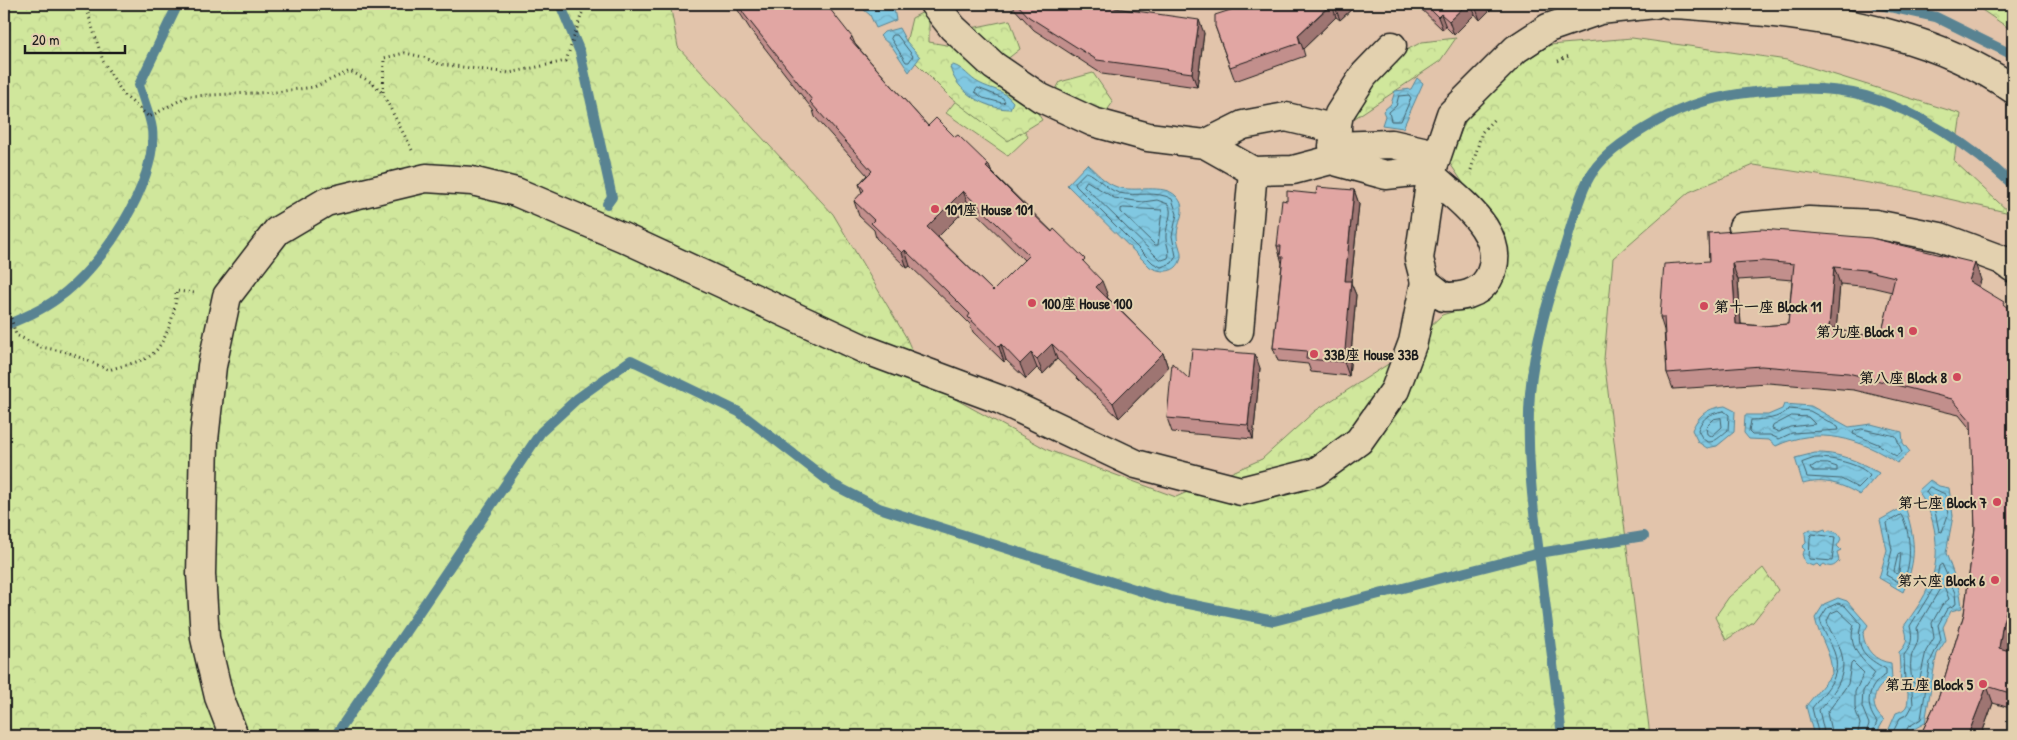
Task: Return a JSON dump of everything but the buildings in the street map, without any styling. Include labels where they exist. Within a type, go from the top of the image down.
[{"type":"street","points":[[934,4],[953,28],[994,66],[1042,98],[1093,122],[1148,137],[1205,144],[1252,172],[1293,170],[1334,145],[1392,144],[1433,167],[1480,220],[1492,245],[1494,267],[1484,286],[1464,297],[1444,297],[1425,282]]},
{"type":"street","points":[[234,736],[219,697],[205,638],[201,574],[205,431],[212,366],[228,296],[277,231],[326,202],[426,178],[472,181],[516,192],[622,237],[864,349],[1001,400],[1136,464],[1240,490],[1316,472],[1359,440],[1395,390],[1413,342],[1425,282],[1419,259],[1433,167],[1451,114],[1516,49],[1548,28],[1578,16],[1626,6],[1655,4]]},
{"type":"street","points":[[1668,4],[1698,5],[1787,15],[1882,31],[1924,43],[1961,58],[2013,88]]},
{"type":"street","points":[[1334,145],[1339,114],[1364,75],[1392,46]]},
{"type":"street","points":[[1205,144],[1243,125],[1286,117],[1334,145]]},
{"type":"street","points":[[1239,331],[1252,172]]},
{"type":"street","points":[[1743,227],[1809,221],[1875,224],[1940,237],[2002,260],[2013,268]]},
{"type":"path","points":[[86,4],[103,61],[123,94],[149,117],[188,96],[276,92],[314,87],[350,71],[373,82],[383,94],[426,178]]},
{"type":"path","points":[[383,94],[384,58],[405,53],[423,57],[439,64],[509,72],[566,61],[585,4]]},
{"type":"path","points":[[1553,64],[1580,52]]},
{"type":"path","points":[[1470,174],[1482,132],[1495,117]]},
{"type":"path","points":[[4,294],[16,335],[41,347],[67,352],[109,370],[150,356],[167,334],[176,299],[176,291],[191,292]]},
{"type":"green space","points":[[4,4],[670,4],[678,47],[833,214],[906,337],[926,383],[1048,450],[1176,497],[1262,459],[1315,411],[1393,361],[1442,315],[1489,301],[1492,226],[1449,162],[1469,112],[1522,63],[1550,45],[1632,38],[1787,60],[1961,114],[1954,161],[2010,213],[1901,188],[1754,165],[1689,192],[1613,258],[1604,359],[1650,736],[4,736]]},
{"type":"green space","points":[[1979,4],[2013,4],[2013,31],[1979,8]]},
{"type":"green space","points":[[929,9],[929,42],[952,46],[1031,102],[1042,120],[1008,141],[951,98],[904,51],[912,18]]},
{"type":"green space","points":[[1010,20],[1020,49],[1006,60],[967,29]]},
{"type":"green space","points":[[1456,38],[1440,61],[1349,122],[1357,100],[1393,57],[1422,42]]},
{"type":"green space","points":[[1093,73],[1113,102],[1099,122],[1055,91],[1060,82]]},
{"type":"green space","points":[[958,98],[1021,124],[1028,137],[1008,156],[946,113]]},
{"type":"green space","points":[[1763,568],[1778,590],[1753,622],[1726,640],[1715,617],[1729,597]]},
{"type":"water","points":[[857,4],[893,4],[896,20],[876,28],[870,15]]},
{"type":"water","points":[[899,28],[906,41],[920,57],[909,72],[893,48],[880,36],[884,32]]},
{"type":"water","points":[[953,65],[960,68],[979,83],[997,90],[1009,98],[1013,102],[1010,109],[991,106],[965,91],[953,76],[950,67]]},
{"type":"water","points":[[1417,78],[1423,83],[1403,128],[1382,125],[1385,116],[1383,111],[1391,104],[1395,91],[1411,89]]},
{"type":"water","points":[[1087,164],[1105,180],[1117,187],[1124,189],[1164,190],[1176,196],[1180,201],[1182,210],[1177,231],[1181,258],[1176,267],[1164,271],[1150,267],[1067,185]]},
{"type":"water","points":[[1784,404],[1811,406],[1849,427],[1871,424],[1902,432],[1903,443],[1910,452],[1897,463],[1869,447],[1839,438],[1808,437],[1776,446],[1769,440],[1749,439],[1744,433],[1745,415],[1768,415],[1782,409]]},
{"type":"water","points":[[1725,406],[1735,411],[1734,432],[1717,446],[1707,448],[1698,442],[1692,430],[1701,416],[1709,410]]},
{"type":"water","points":[[1815,453],[1848,458],[1879,473],[1860,495],[1833,483],[1811,482],[1803,484],[1795,458]]},
{"type":"water","points":[[1930,480],[1939,486],[1949,488],[1953,516],[1946,553],[1960,592],[1962,608],[1951,611],[1943,627],[1946,640],[1937,654],[1925,723],[1912,730],[1907,736],[1886,736],[1896,713],[1903,710],[1907,704],[1908,693],[1901,686],[1899,652],[1906,640],[1904,626],[1928,589],[1934,572],[1936,548],[1933,523],[1924,500],[1918,491]]},
{"type":"water","points":[[1905,506],[1913,539],[1913,559],[1903,592],[1879,578],[1887,550],[1880,520]]},
{"type":"water","points":[[1810,529],[1819,531],[1825,529],[1826,532],[1830,530],[1838,533],[1841,539],[1837,546],[1841,550],[1837,552],[1839,561],[1835,565],[1828,566],[1824,564],[1820,567],[1817,564],[1813,566],[1805,563],[1802,554],[1805,550],[1802,547],[1806,543],[1805,533]]},
{"type":"water","points":[[1838,598],[1847,601],[1868,625],[1863,634],[1866,645],[1872,654],[1880,660],[1891,663],[1892,679],[1880,687],[1875,697],[1875,709],[1884,720],[1875,736],[1814,736],[1806,706],[1832,674],[1828,652],[1815,618],[1824,604]]},
{"type":"waterway","points":[[4,326],[45,306],[75,284],[92,267],[123,223],[146,174],[151,151],[152,129],[139,85],[178,4]]},
{"type":"waterway","points":[[560,4],[580,52],[612,197],[607,204]]},
{"type":"waterway","points":[[1876,4],[1936,17],[2013,55]]},
{"type":"waterway","points":[[1644,536],[1539,553],[1530,473],[1530,393],[1535,356],[1548,300],[1580,198],[1588,180],[1598,165],[1612,151],[1656,122],[1679,110],[1703,102],[1768,90],[1796,88],[1839,90],[1886,103],[1925,121],[1963,144],[2013,185]]},
{"type":"waterway","points":[[335,736],[541,432],[578,398],[631,360],[739,412],[834,485],[879,508],[1169,600],[1274,621],[1539,553],[1562,736]]},
{"type":"place","name":"101座 House 101","points":[[935,209]]},
{"type":"place","name":"100座 House 100","points":[[1032,303]]},
{"type":"place","name":"第十一座 Block 11","points":[[1704,306]]},
{"type":"place","name":"第九座 Block 9","points":[[1913,331]]},
{"type":"place","name":"33B座 House 33B","points":[[1314,354]]},
{"type":"place","name":"第八座 Block 8","points":[[1957,377]]},
{"type":"place","name":"第七座 Block 7","points":[[1997,502]]},
{"type":"place","name":"第六座 Block 6","points":[[1995,580]]},
{"type":"place","name":"第五座 Block 5","points":[[1983,684]]}]
